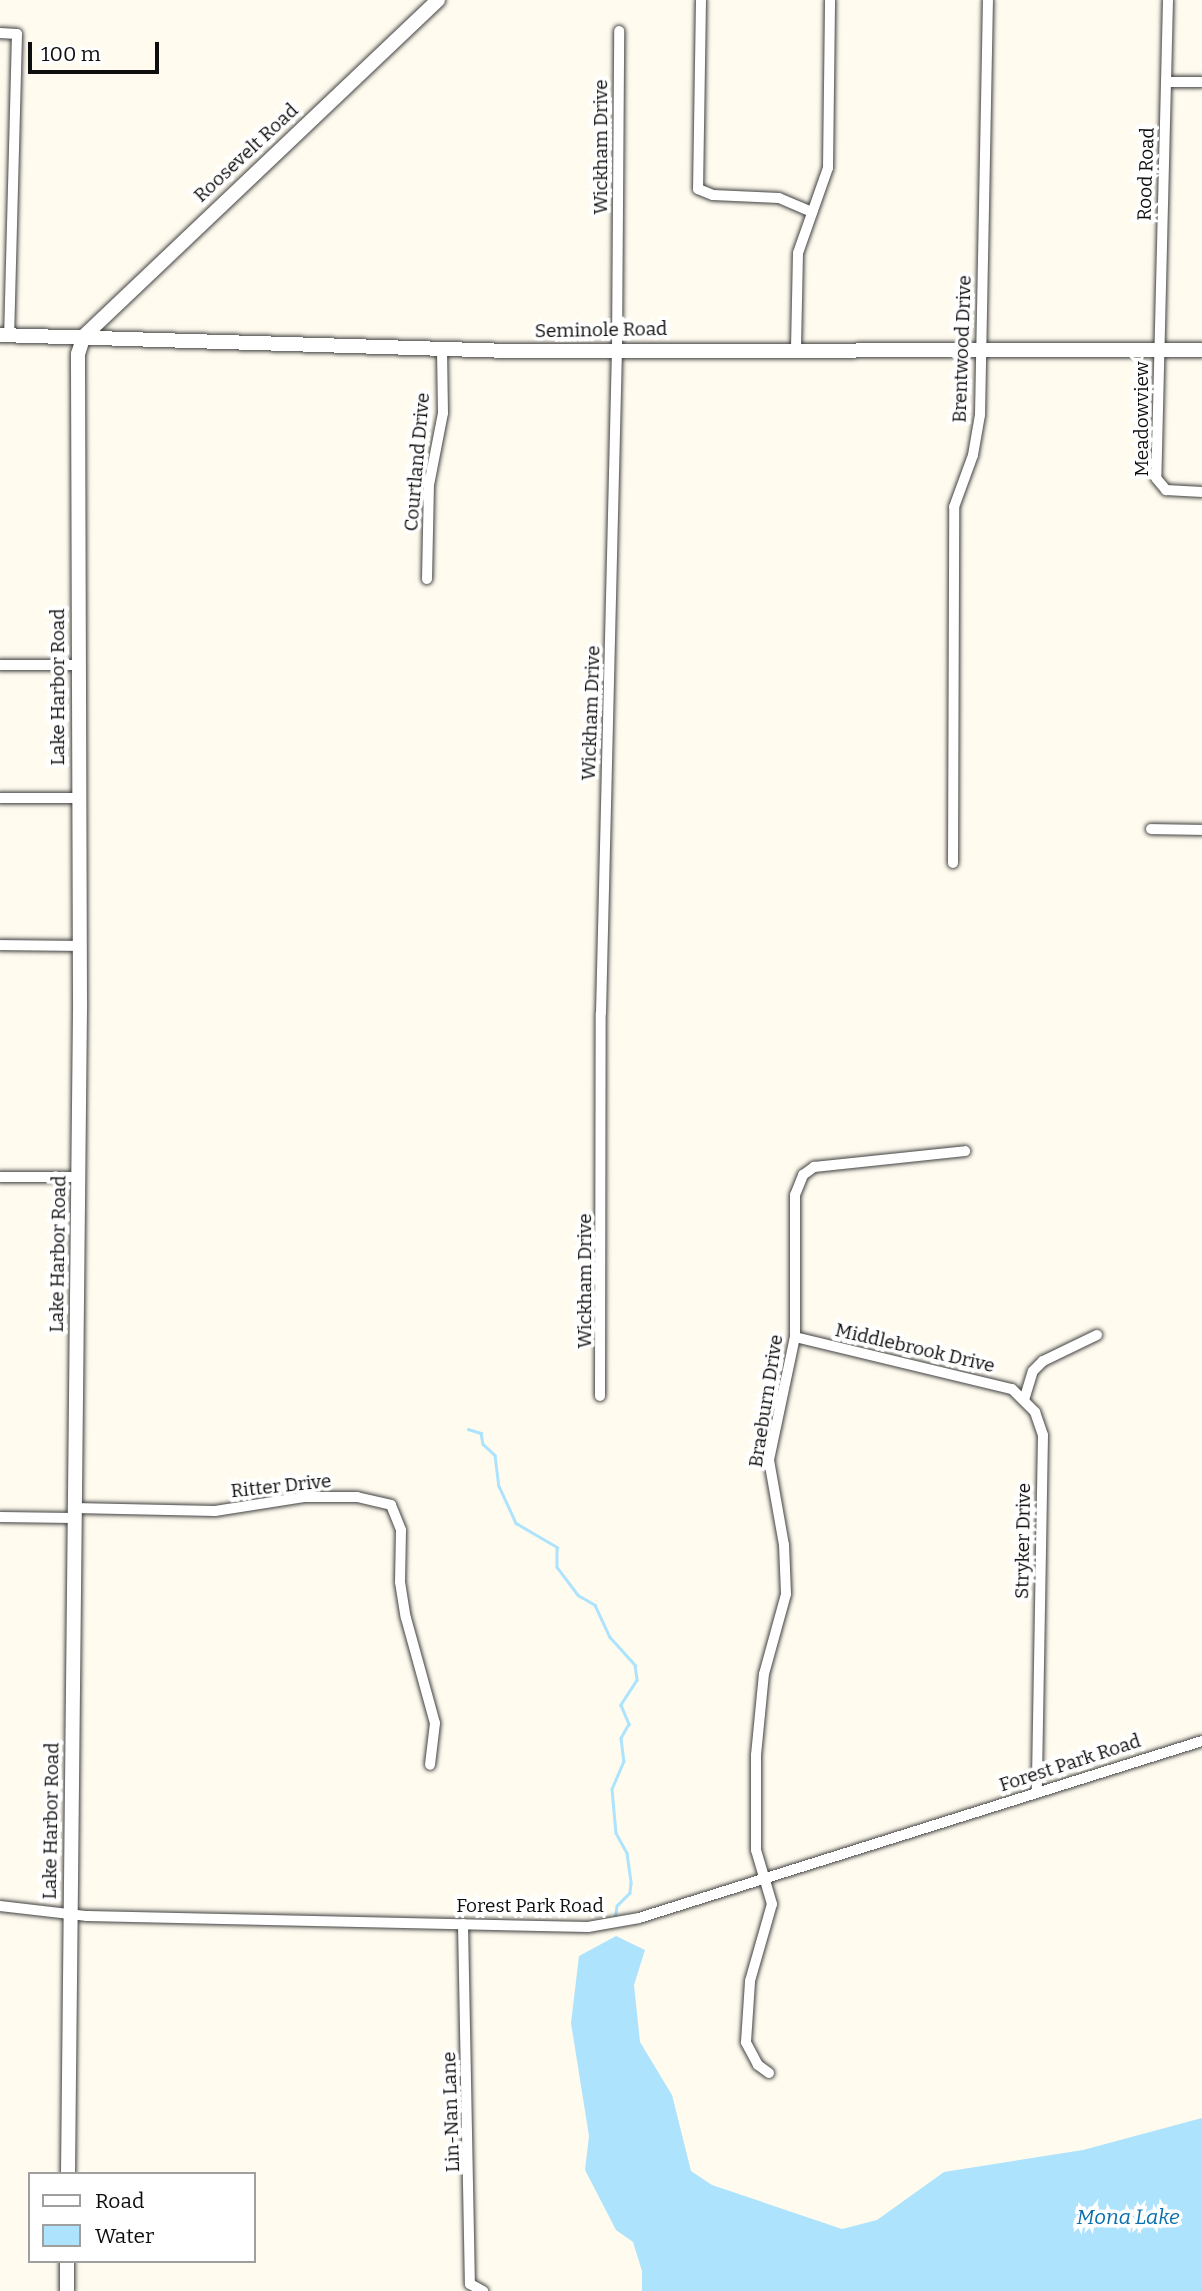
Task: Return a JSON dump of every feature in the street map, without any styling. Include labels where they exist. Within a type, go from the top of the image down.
[{"type":"street","name":"Roosevelt Road","points":[[84,336],[438,0]]},
{"type":"street","points":[[701,0],[698,189],[713,195],[779,198],[812,212]]},
{"type":"street","points":[[796,348],[798,253],[828,168],[830,0]]},
{"type":"street","name":"Brentwood Drive","points":[[953,863],[954,507],[957,488],[973,455],[980,415],[979,349],[988,0]]},
{"type":"street","name":"Rood Road","points":[[1159,349],[1168,0]]},
{"type":"street","name":"Wickham Drive","points":[[600,1396],[601,1013],[617,348],[619,31]]},
{"type":"street","points":[[0,33],[17,34],[4,335]]},
{"type":"street","points":[[1166,82],[1202,82]]},
{"type":"street","name":"Seminole Road","points":[[4,335],[442,349],[1202,349]]},
{"type":"street","name":"Lake Harbor Road","points":[[68,2172],[80,946],[78,354],[84,336]]},
{"type":"street","name":"Courtland Drive","points":[[427,579],[429,485],[443,414],[442,349]]},
{"type":"street","name":"Meadowview","points":[[1159,349],[1156,478],[1166,490],[1202,492]]},
{"type":"street","points":[[0,665],[78,665]]},
{"type":"street","points":[[0,798],[78,798]]},
{"type":"street","points":[[1151,829],[1202,830]]},
{"type":"street","points":[[0,945],[80,946]]},
{"type":"street","name":"Braeburn Drive","points":[[769,2073],[758,2065],[746,2042],[750,1980],[772,1904],[756,1850],[757,1729],[764,1674],[786,1594],[784,1545],[769,1460],[795,1338],[795,1195],[803,1175],[814,1167],[837,1163],[900,1161],[965,1151]]},
{"type":"street","points":[[0,1177],[78,1177]]},
{"type":"street","points":[[1024,1399],[1033,1371],[1044,1361],[1097,1335]]},
{"type":"street","name":"Middlebrook Drive","points":[[795,1338],[1012,1389],[1024,1399]]},
{"type":"street","name":"Stryker Drive","points":[[1024,1399],[1035,1412],[1043,1435],[1037,1792]]},
{"type":"street","name":"Ritter Drive","points":[[74,1513],[215,1511],[304,1497],[366,1498],[391,1505],[401,1530],[400,1582],[406,1618],[435,1723],[430,1765]]},
{"type":"street","points":[[0,1517],[74,1513]]},
{"type":"street","name":"Forest Park Road","points":[[0,1906],[70,1915],[597,1925],[628,1920],[1202,1741]]},
{"type":"street","name":"Lin-Nan Lane","points":[[463,1924],[470,2284],[483,2291]]},
{"type":"street","points":[[67,2263],[67,2291]]},
{"type":"water","name":"Mona Lake","points":[[616,1936],[645,1950],[634,1985],[640,2042],[672,2095],[691,2171],[712,2185],[842,2229],[877,2220],[944,2172],[1083,2150],[1202,2118],[1202,2291],[642,2291],[642,2271],[633,2242],[616,2230],[585,2170],[589,2136],[571,2023],[579,1956]]},
{"type":"waterway","points":[[468,1429],[481,1433],[483,1444],[495,1455],[499,1486],[516,1523],[557,1547],[557,1567],[578,1595],[595,1605],[610,1637],[635,1665],[637,1680],[621,1705],[629,1724],[621,1738],[624,1761],[612,1789],[616,1833],[627,1853],[631,1883],[630,1893],[617,1906],[615,1921]]}]
